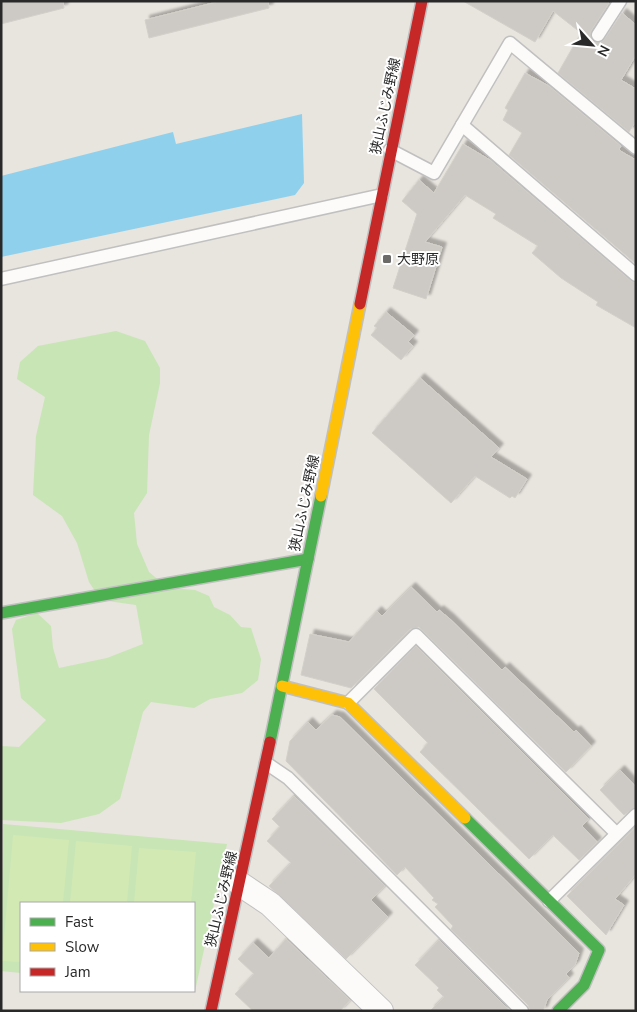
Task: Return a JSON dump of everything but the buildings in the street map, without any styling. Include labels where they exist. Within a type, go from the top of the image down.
[{"type":"main road","name":"狭山ふじみ野線","points":[[211,1011],[266,763],[422,1]]},
{"type":"main road","points":[[1,613],[308,559]]},
{"type":"main road","points":[[282,686],[348,703],[598,950],[584,985],[558,1011]]},
{"type":"street","points":[[240,884],[270,904],[381,1011]]},
{"type":"lane","points":[[598,35],[620,1]]},
{"type":"lane","points":[[390,150],[434,173],[510,43],[636,148]]},
{"type":"lane","points":[[462,125],[636,275]]},
{"type":"lane","points":[[1,279],[382,195]]},
{"type":"lane","points":[[348,703],[416,635],[616,833]]},
{"type":"lane","points":[[266,763],[288,778],[522,1011]]},
{"type":"lane","points":[[549,901],[636,815]]},
{"type":"green space","points":[[116,331],[145,341],[160,368],[160,383],[149,435],[147,493],[134,513],[137,544],[149,572],[168,588],[195,590],[209,596],[214,607],[230,615],[241,627],[251,628],[261,659],[258,680],[242,693],[210,699],[194,708],[151,702],[143,712],[120,799],[99,814],[61,823],[1,820],[1,746],[19,747],[46,720],[21,698],[12,629],[16,620],[37,613],[51,626],[53,648],[59,668],[107,658],[143,644],[136,605],[101,600],[89,582],[77,543],[62,516],[33,495],[36,436],[45,397],[17,379],[20,362],[38,346]]},
{"type":"green space","points":[[3,824],[227,844],[195,991],[195,902],[20,902],[20,973],[1,971]]},
{"type":"green space","points":[[13,835],[69,840],[63,902],[20,902],[20,962],[2,961]]},
{"type":"green space","points":[[76,841],[132,846],[127,902],[70,902]]},
{"type":"green space","points":[[139,848],[196,852],[191,902],[134,902]]},
{"type":"water","points":[[302,114],[304,183],[295,195],[1,257],[1,176],[173,132],[176,144]]},
{"type":"traffic: fast","points":[[270,742],[321,496]]},
{"type":"traffic: fast","points":[[1,613],[308,559]]},
{"type":"traffic: fast","points":[[465,818],[599,950],[584,985],[558,1011]]},
{"type":"traffic: slow","points":[[321,496],[360,304]]},
{"type":"traffic: slow","points":[[282,686],[348,703],[465,818]]},
{"type":"traffic: jam","points":[[360,304],[422,1]]},
{"type":"traffic: jam","points":[[211,1011],[270,742]]},
{"type":"place","name":"大野原","points":[[387,259]]}]
